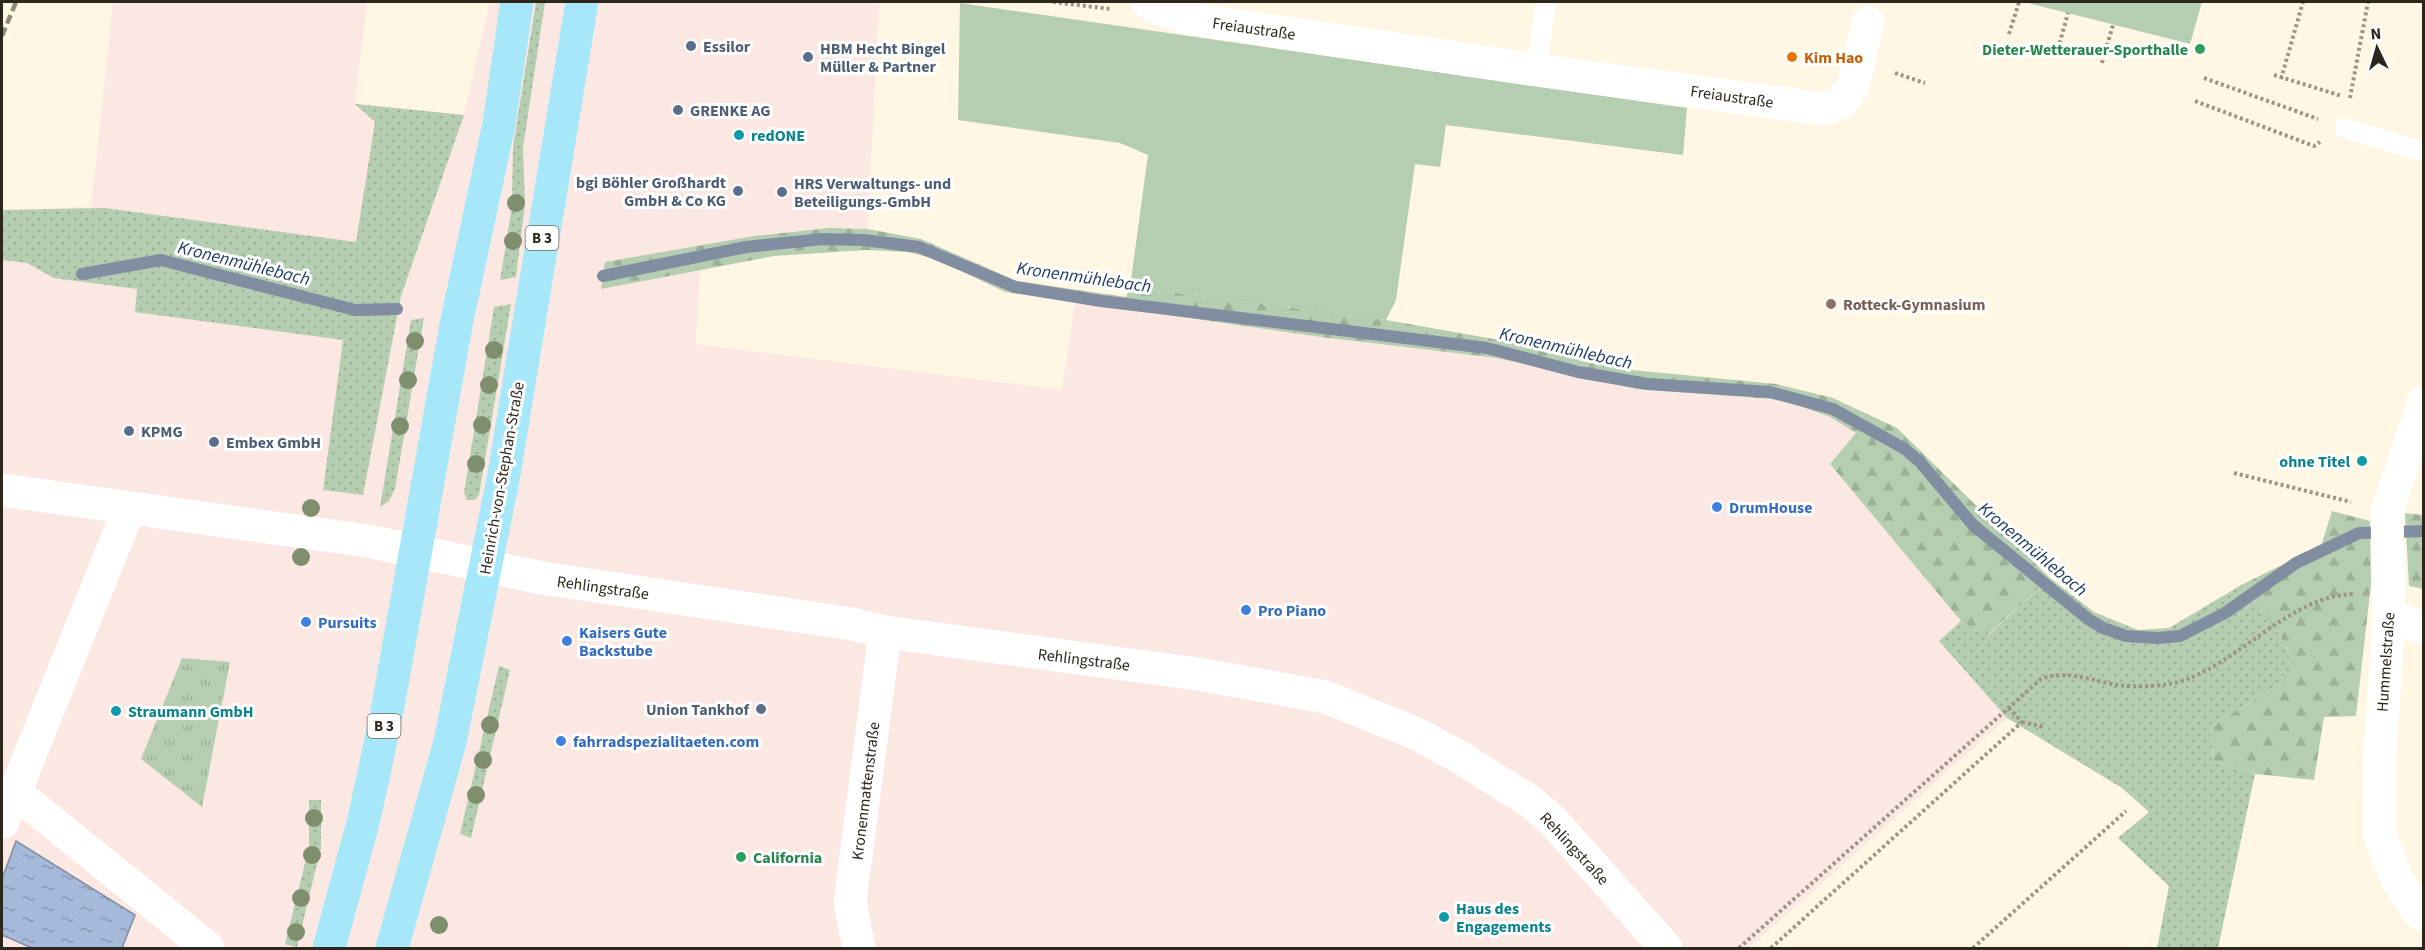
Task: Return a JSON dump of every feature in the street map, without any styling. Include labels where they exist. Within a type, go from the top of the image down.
[{"type":"main road","name":"B 3","points":[[329,948],[374,776],[417,551],[456,325],[500,124],[517,2]]},
{"type":"main road","name":"Heinrich-von-Stephan-Straße","points":[[392,948],[450,742],[504,474],[582,2]]},
{"type":"street","name":"Freiaustraße","points":[[1151,4],[1536,70],[1824,109],[1841,103],[1852,87],[1868,22]]},
{"type":"street","name":"Hummelstraße","points":[[2424,402],[2387,526],[2389,610],[2380,726],[2380,836],[2398,881],[2419,913],[2424,916]]},
{"type":"street","points":[[2,490],[368,541],[417,551]]},
{"type":"street","points":[[2,823],[129,509]]},
{"type":"street","name":"Rehlingstraße","points":[[417,551],[542,578],[852,624],[885,632],[1198,674],[1326,696],[1417,734],[1461,758],[1531,802],[1552,820],[1666,948]]},
{"type":"street","points":[[2389,610],[2424,628]]},
{"type":"street","name":"Kronenmattenstraße","points":[[859,948],[850,902],[885,632]]},
{"type":"street","points":[[15,792],[208,948]]},
{"type":"lane","points":[[1536,70],[1546,2]]},
{"type":"lane","points":[[2344,128],[2424,152]]},
{"type":"path","points":[[1053,2],[1130,12],[1151,4]]},
{"type":"path","points":[[2009,34],[2019,2]]},
{"type":"path","points":[[2282,79],[2303,2]]},
{"type":"path","points":[[2195,101],[2314,146],[2344,128],[2368,2]]},
{"type":"path","points":[[2058,49],[2068,13]]},
{"type":"path","points":[[2102,63],[2113,25]]},
{"type":"path","points":[[1885,70],[1925,83]]},
{"type":"path","points":[[2274,75],[2349,99]]},
{"type":"path","points":[[2204,78],[2344,128]]},
{"type":"path","points":[[2234,473],[2387,526]]},
{"type":"path","points":[[1739,948],[2041,679],[2056,674],[2114,684],[2156,685],[2183,680],[2218,664],[2304,606],[2323,598],[2365,594],[2389,610]]},
{"type":"path","points":[[2008,707],[2022,722],[2044,727]]},
{"type":"path","points":[[1771,948],[2022,722]]},
{"type":"path","points":[[1973,948],[2126,811]]},
{"type":"shaded area","points":[[113,2],[367,2],[355,103],[464,115],[490,2],[879,2],[868,229],[829,228],[754,236],[605,262],[602,288],[700,269],[696,344],[1062,390],[1075,303],[1321,337],[1497,358],[1636,389],[1784,400],[1830,417],[1856,433],[1831,465],[1961,621],[1939,641],[2007,718],[1749,948],[2,948],[2,210],[91,207]]},
{"type":"green space","points":[[536,2],[545,2],[523,148],[525,205],[516,277],[500,280],[512,206],[513,147]]},
{"type":"green space","points":[[2024,2],[2202,2],[2190,44]]},
{"type":"green space","points":[[960,3],[1687,108],[1683,155],[1446,125],[1440,167],[1415,164],[1396,300],[1386,320],[1130,287],[1148,155],[1120,143],[958,120]]},
{"type":"green space","points":[[355,104],[464,115],[401,296],[363,495],[323,490],[343,340],[135,312],[137,289],[54,278],[27,263],[2,260],[2,210],[105,208],[356,242],[375,122]]},
{"type":"green space","points":[[829,228],[868,229],[921,239],[1017,281],[1126,297],[1130,287],[1386,320],[1505,341],[1583,361],[1632,370],[1776,384],[1833,398],[1897,428],[2050,578],[1985,637],[1961,621],[1830,464],[1856,433],[1830,417],[1784,400],[1636,389],[1497,358],[1321,337],[1005,292],[936,259],[908,252],[866,250],[774,256],[601,289],[605,262],[754,236]]},
{"type":"green space","points":[[511,304],[479,495],[475,500],[467,500],[464,493],[494,307]]},
{"type":"green space","points":[[424,318],[395,489],[389,501],[380,507],[411,320]]},
{"type":"green space","points":[[2332,511],[2370,521],[2371,584],[2356,716],[2324,717],[2314,780],[2255,774],[2213,762],[2211,726],[2281,683],[2290,660],[2286,644],[2243,584],[2321,546]]},
{"type":"green space","points":[[2405,513],[2423,515],[2423,589],[2409,586]]},
{"type":"green space","points":[[2050,578],[2094,612],[2138,630],[2169,628],[2243,584],[2286,644],[2290,660],[2281,683],[2211,726],[2213,762],[2255,774],[2218,948],[2157,948],[2169,886],[2118,838],[2149,812],[2122,788],[2007,718],[1939,641],[1961,621],[1986,637]]},
{"type":"green space","points":[[182,658],[230,662],[202,807],[141,759]]},
{"type":"green space","points":[[499,666],[510,670],[471,838],[460,834]]},
{"type":"green space","points":[[309,800],[321,800],[321,847],[297,947],[285,944],[309,847]]},
{"type":"water","points":[[16,841],[135,915],[122,948],[32,948],[2,935],[2,879]]},
{"type":"waterway","name":"Kronenmühlebach","points":[[603,276],[746,247],[823,239],[864,240],[919,247],[1015,287],[1101,301],[1487,348],[1578,372],[1648,384],[1770,392],[1833,409],[1905,449],[1920,462],[1973,525],[2088,619],[2103,628],[2126,636],[2158,638],[2180,636],[2225,613],[2296,563],[2359,533],[2424,531]]},
{"type":"waterway","name":"Kronenmühlebach","points":[[82,274],[161,260],[355,310],[397,309]]},
{"type":"railway","points":[[2,36],[16,2]]},
{"type":"place","name":"Essilor","points":[[691,46]]},
{"type":"place","name":"Dieter-Wetterauer-Sporthalle","points":[[2200,49]]},
{"type":"place","name":"HBM Hecht Bingel Müller & Partner","points":[[808,57]]},
{"type":"place","name":"Kim Hao","points":[[1792,57]]},
{"type":"place","name":"GRENKE AG","points":[[678,110]]},
{"type":"place","name":"redONE","points":[[739,135]]},
{"type":"place","name":"bgi Böhler Großhardt GmbH & Co KG","points":[[738,191]]},
{"type":"place","name":"HRS Verwaltungs- und Beteiligungs-GmbH","points":[[782,192]]},
{"type":"place","name":"Rotteck-Gymnasium","points":[[1831,304]]},
{"type":"place","name":"KPMG","points":[[129,431]]},
{"type":"place","name":"Embex GmbH","points":[[214,442]]},
{"type":"place","name":"ohne Titel","points":[[2362,461]]},
{"type":"place","name":"DrumHouse","points":[[1717,507]]},
{"type":"place","name":"Pro Piano","points":[[1246,610]]},
{"type":"place","name":"Pursuits","points":[[306,622]]},
{"type":"place","name":"Kaisers Gute Backstube","points":[[567,641]]},
{"type":"place","name":"Union Tankhof","points":[[761,709]]},
{"type":"place","name":"Straumann GmbH","points":[[116,711]]},
{"type":"place","name":"fahrradspezialitaeten.com","points":[[561,741]]},
{"type":"place","name":"California","points":[[741,857]]},
{"type":"place","name":"Haus des Engagements","points":[[1444,917]]}]
